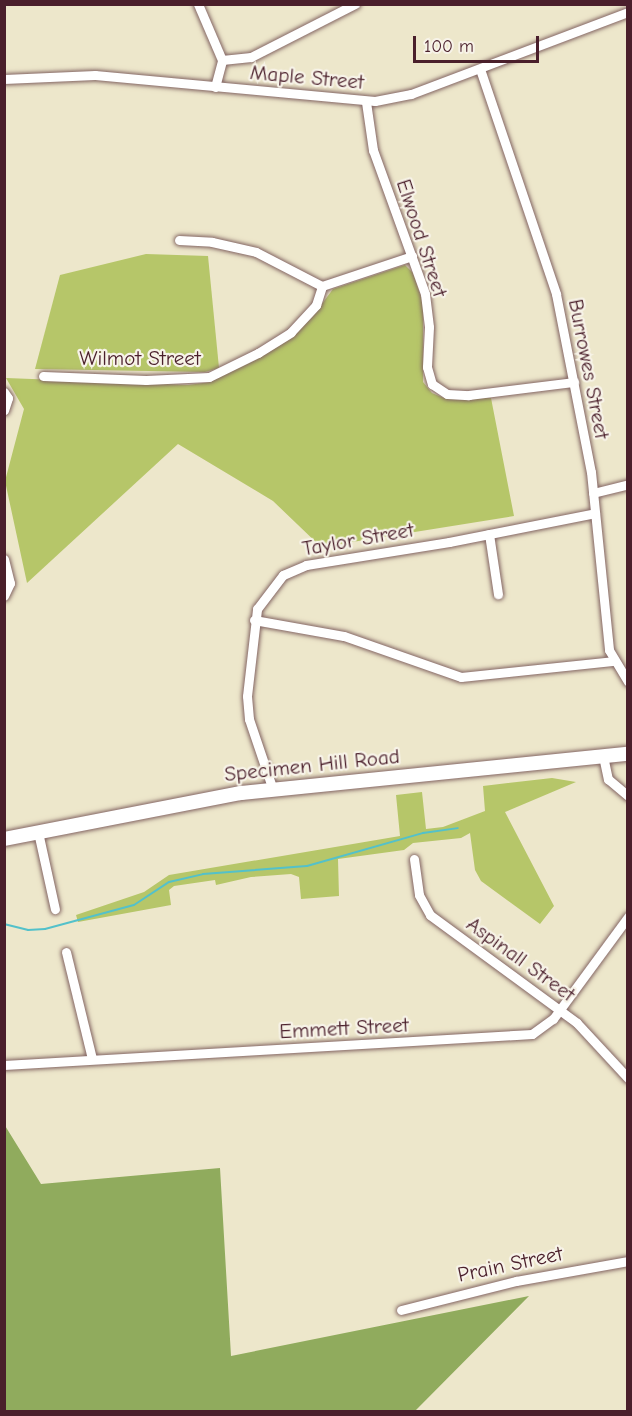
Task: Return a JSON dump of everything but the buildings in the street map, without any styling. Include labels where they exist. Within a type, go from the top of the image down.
[{"type":"main road","name":"Specimen Hill Road","points":[[4,839],[207,798],[627,754]]},
{"type":"street","points":[[198,4],[222,60],[215,87]]},
{"type":"street","points":[[222,60],[250,57],[355,4]]},
{"type":"street","name":"Maple Street","points":[[4,79],[81,74],[366,102],[411,94],[627,12]]},
{"type":"street","name":"Burrowes Street","points":[[480,69],[543,246],[574,382],[593,493],[612,661],[627,682]]},
{"type":"street","name":"Elwood Street","points":[[366,102],[373,150],[412,256],[428,310],[429,376],[438,390],[469,395],[574,382]]},
{"type":"street","points":[[179,240],[212,242],[256,252],[322,286],[412,256]]},
{"type":"street","name":"Wilmot Street","points":[[43,376],[146,380],[209,377],[249,358],[291,332],[316,305],[322,286]]},
{"type":"street","points":[[4,410],[5,393]]},
{"type":"street","points":[[593,493],[627,484]]},
{"type":"street","name":"Taylor Street","points":[[273,790],[247,710],[255,620],[267,591],[299,567],[595,513]]},
{"type":"street","points":[[489,534],[498,594]]},
{"type":"street","points":[[4,559],[7,593]]},
{"type":"street","points":[[255,620],[344,636],[461,677],[612,661]]},
{"type":"street","points":[[603,756],[608,779],[627,796]]},
{"type":"street","points":[[38,832],[55,909]]},
{"type":"street","name":"Aspinall Street","points":[[414,859],[419,895],[430,915],[560,1011],[594,1039],[627,1078]]},
{"type":"street","name":"Emmett Street","points":[[4,1065],[517,1036],[540,1030],[560,1011],[627,916]]},
{"type":"street","points":[[66,952],[92,1059]]},
{"type":"street","name":"Prain Street","points":[[401,1310],[516,1281],[627,1261]]},
{"type":"green space","points":[[146,254],[208,256],[219,368],[205,372],[35,369],[60,275]]},
{"type":"green space","points":[[405,265],[413,273],[423,303],[423,382],[432,393],[444,398],[491,398],[514,516],[321,547],[273,501],[178,444],[27,583],[5,481],[24,409],[6,378],[188,385],[210,382],[310,320],[333,289]]},
{"type":"green space","points":[[552,778],[576,782],[505,812],[554,906],[540,924],[481,881],[475,870],[470,833],[461,838],[413,843],[404,850],[338,859],[339,896],[301,899],[299,877],[291,874],[251,877],[216,885],[215,880],[174,886],[169,890],[171,905],[78,922],[76,915],[144,892],[169,875],[400,836],[396,795],[422,792],[426,829],[443,827],[485,811],[483,786]]},
{"type":"green space","points":[[4,1124],[41,1184],[220,1168],[231,1356],[529,1296],[415,1411],[5,1411]]},
{"type":"waterway","points":[[4,924],[28,930],[45,929],[134,905],[169,882],[203,874],[307,866],[423,833],[458,828]]}]
